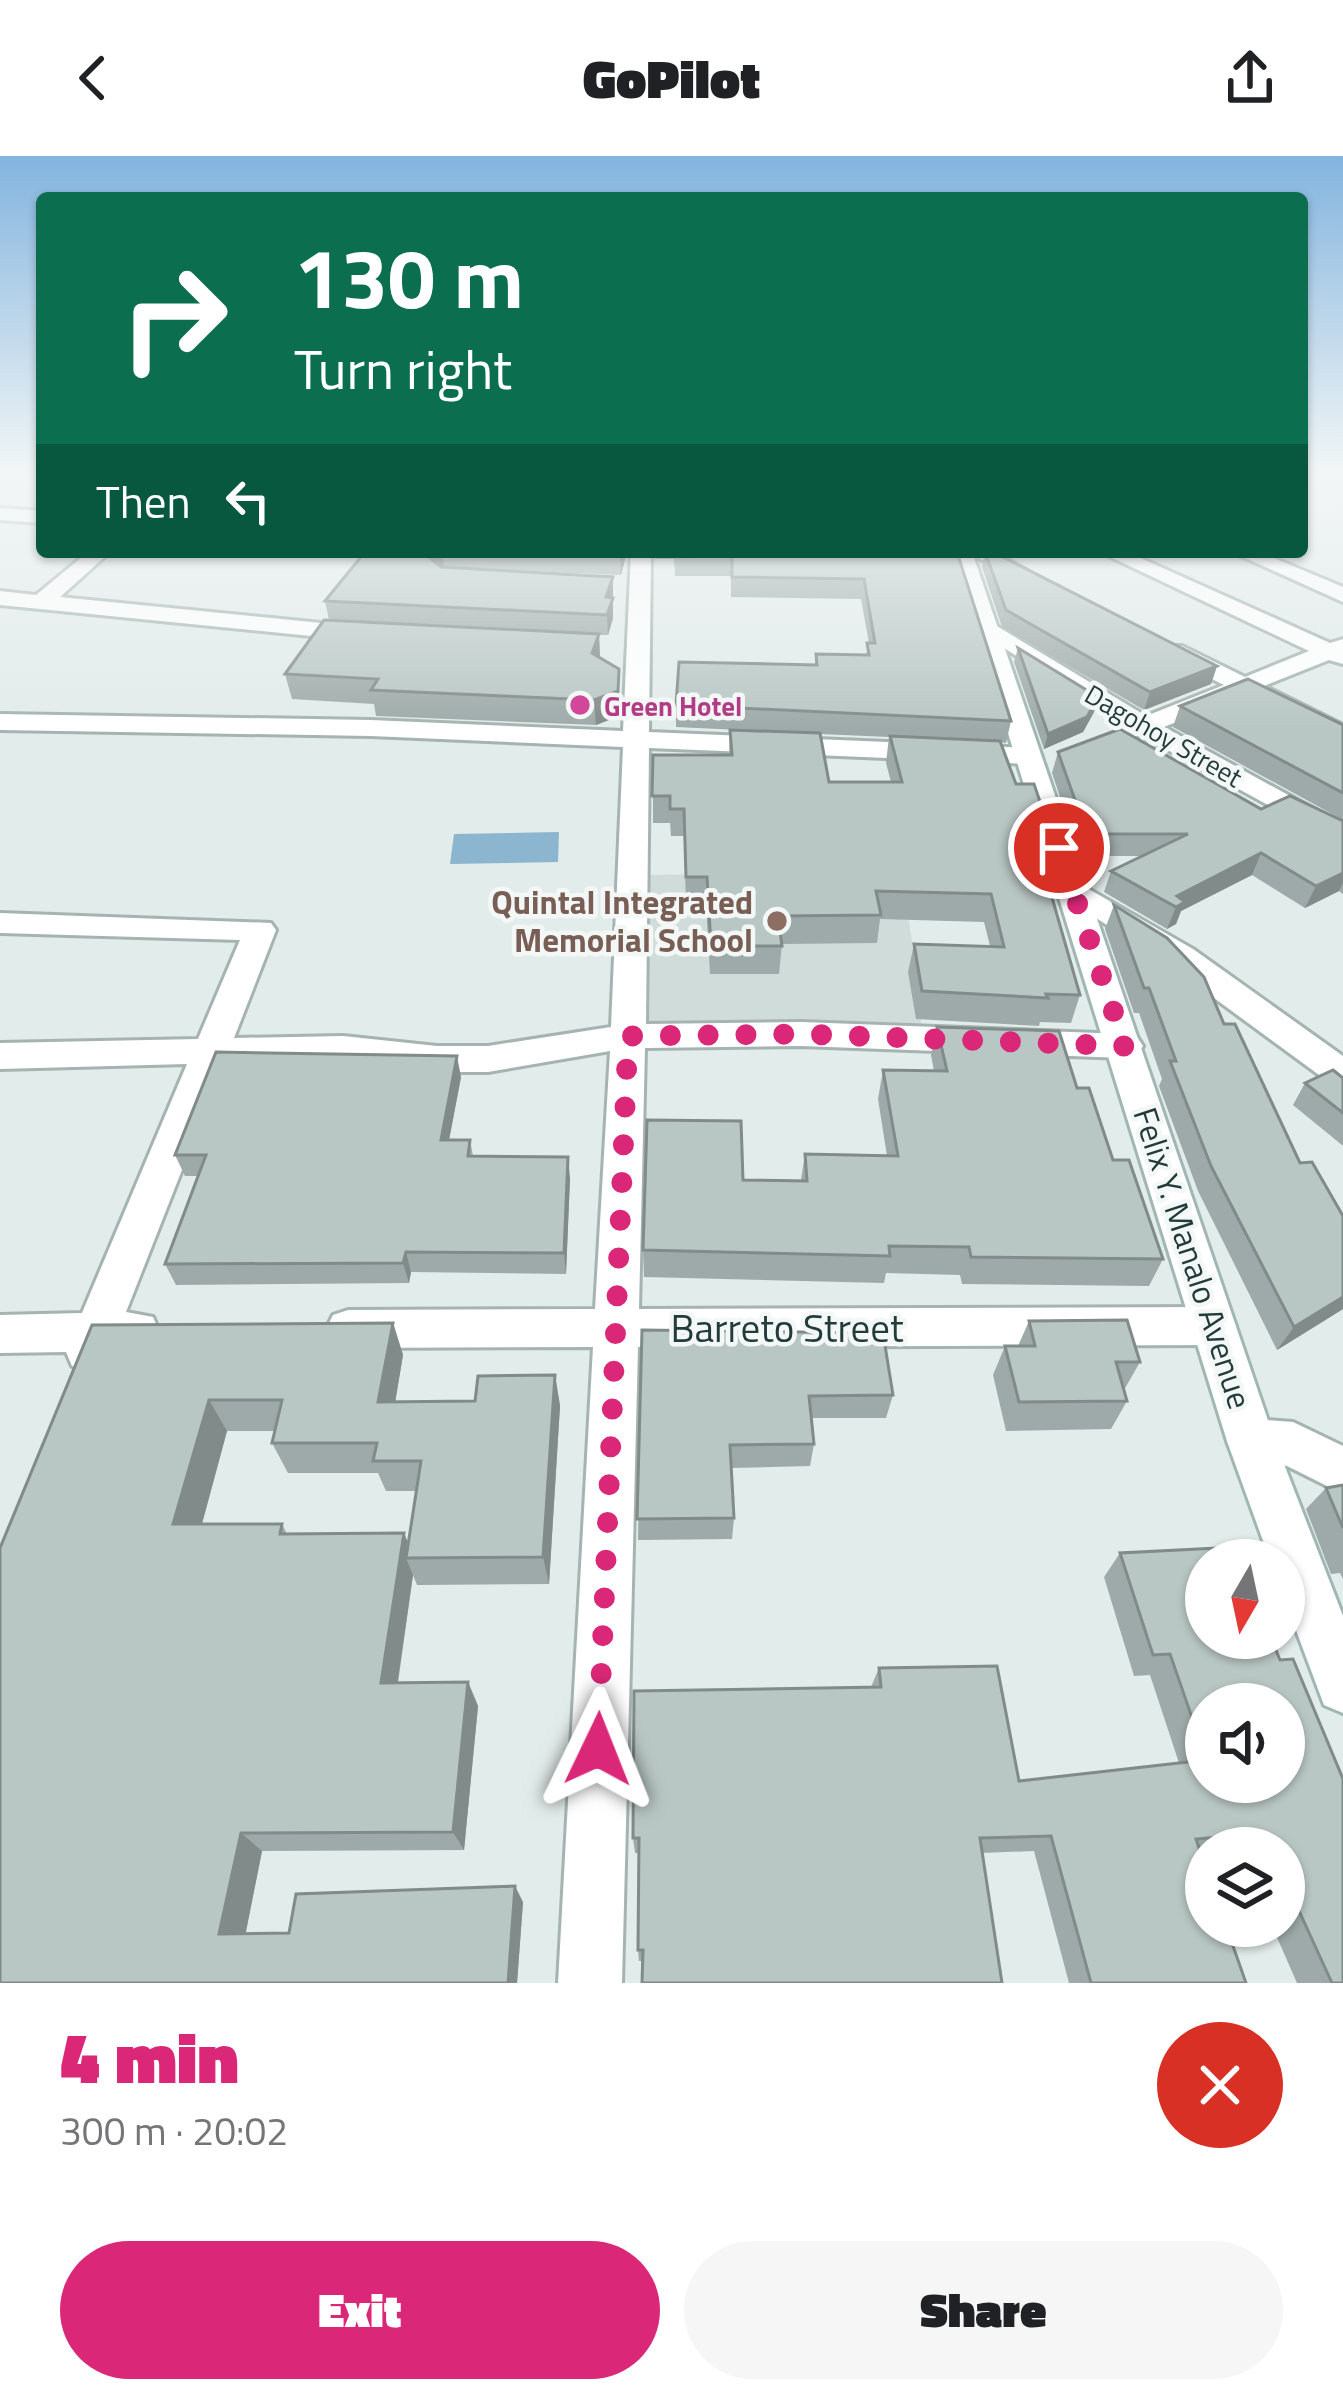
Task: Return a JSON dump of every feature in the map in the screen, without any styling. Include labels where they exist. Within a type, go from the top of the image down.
[{"type":"street","points":[[41,602],[91,559]]},
{"type":"street","name":"Felix Y. Manalo Avenue","points":[[964,559],[1038,762],[1073,889],[1252,1441],[1343,1686]]},
{"type":"street","points":[[992,559],[1060,594]]},
{"type":"street","points":[[1127,559],[1338,652]]},
{"type":"street","points":[[1259,559],[1343,595]]},
{"type":"street","points":[[590,1983],[628,1036],[636,743],[629,648],[634,575]]},
{"type":"street","points":[[0,598],[303,631],[393,635]]},
{"type":"street","points":[[303,631],[329,599]]},
{"type":"street","name":"Dagohoy Street","points":[[987,629],[1144,726],[1343,836]]},
{"type":"street","points":[[1143,635],[1343,735]]},
{"type":"street","points":[[1099,743],[1338,652]]},
{"type":"street","points":[[0,722],[371,728],[1038,762]]},
{"type":"street","points":[[1073,889],[1181,957],[1343,1074]]},
{"type":"street","points":[[0,923],[260,930],[70,1397]]},
{"type":"street","points":[[0,1056],[344,1048],[437,1059],[488,1058],[628,1036],[801,1034],[1125,1046]]},
{"type":"street","name":"Barreto Street","points":[[307,1330],[1214,1326]]},
{"type":"street","points":[[0,1334],[190,1330]]},
{"type":"street","points":[[1252,1441],[1293,1444],[1343,1471]]},
{"type":"shaded area","name":"Quintal Integrated Memorial School","points":[[901,872],[923,1010],[920,1026],[647,1022],[642,1012],[645,875]]},
{"type":"water","points":[[559,832],[558,862],[450,864],[454,834]]},
{"type":"building","points":[[359,559],[431,559],[441,567],[613,577],[606,597],[613,598],[607,615],[325,601]]},
{"type":"building","points":[[732,559],[959,559],[1011,721],[676,705],[679,662],[817,665],[816,654],[869,655],[867,643],[875,643],[864,579],[732,577]]},
{"type":"building","points":[[988,559],[1007,559],[1217,666],[1150,692],[1006,610]]},
{"type":"building","points":[[324,620],[599,634],[592,653],[619,669],[618,691],[594,700],[371,690],[378,679],[285,674]]},
{"type":"building","points":[[1018,648],[1098,697],[1087,717],[1048,734]]},
{"type":"building","points":[[1248,679],[1343,725],[1343,793],[1180,706]]},
{"type":"building","points":[[1120,729],[1261,809],[1290,796],[1343,821],[1343,873],[1316,886],[1261,853],[1177,896],[1185,902],[1176,907],[1111,871],[1188,834],[1087,834],[1058,752]]},
{"type":"building","points":[[730,730],[820,733],[829,782],[902,782],[890,736],[1000,741],[1016,784],[1034,784],[1049,828],[1028,814],[1080,995],[1046,994],[1048,998],[922,991],[914,944],[1004,947],[991,894],[876,891],[881,915],[778,916],[782,946],[711,946],[707,877],[686,877],[684,809],[670,809],[670,796],[652,796],[653,755],[732,755]]},
{"type":"building","points":[[1114,905],[1167,938],[1204,977],[1224,1024],[1235,1024],[1300,1163],[1312,1162],[1343,1216],[1343,1297],[1294,1327],[1211,1166],[1170,1061],[1176,1061],[1149,988],[1144,988]]},
{"type":"building","points":[[937,1027],[1059,1031],[1077,1088],[1089,1088],[1113,1160],[1129,1160],[1163,1259],[971,1257],[969,1247],[889,1246],[890,1256],[643,1250],[647,1120],[741,1121],[743,1180],[807,1181],[805,1154],[898,1156],[883,1070],[947,1071]]},
{"type":"building","points":[[216,1052],[457,1056],[441,1140],[470,1140],[468,1156],[568,1157],[564,1253],[406,1252],[403,1263],[165,1264],[206,1155],[175,1155]]},
{"type":"building","points":[[1333,1070],[1343,1078],[1343,1113],[1305,1083]]},
{"type":"building","points":[[1127,1320],[1140,1362],[1116,1362],[1127,1401],[1019,1402],[1005,1346],[1035,1346],[1029,1321]]},
{"type":"building","points":[[393,1323],[378,1402],[475,1401],[478,1376],[555,1375],[543,1557],[406,1558],[421,1461],[373,1461],[377,1443],[272,1443],[282,1400],[209,1400],[173,1524],[282,1524],[280,1534],[404,1533],[381,1683],[468,1682],[453,1832],[241,1833],[219,1934],[289,1933],[296,1894],[515,1886],[508,1983],[0,1983],[0,1548],[92,1325]]},
{"type":"building","points":[[642,1330],[883,1333],[893,1395],[809,1396],[814,1444],[730,1445],[734,1518],[637,1519]]},
{"type":"building","points":[[1343,1485],[1343,1528],[1326,1488]]},
{"type":"building","points":[[1185,1550],[1185,1659],[1293,1659],[1303,1683],[1185,1683],[1185,1697],[1170,1654],[1153,1655],[1120,1553]]},
{"type":"building","points":[[997,1666],[1019,1781],[1185,1762],[1185,1803],[1305,1803],[1305,1688],[1343,1779],[1343,1983],[1332,1983],[1305,1924],[1305,1827],[1185,1827],[1185,1947],[1233,1947],[1246,1983],[1091,1983],[1051,1836],[980,1838],[1002,1983],[642,1983],[639,1838],[633,1838],[634,1691],[881,1687],[879,1668]]},
{"type":"place","name":"Green Hotel","points":[[580,705]]},
{"type":"place","name":"Quintal Integrated Memorial School","points":[[777,921]]},
{"type":"route","points":[[598,1749],[628,1036],[801,1034],[1125,1046],[1059,848]]}]
